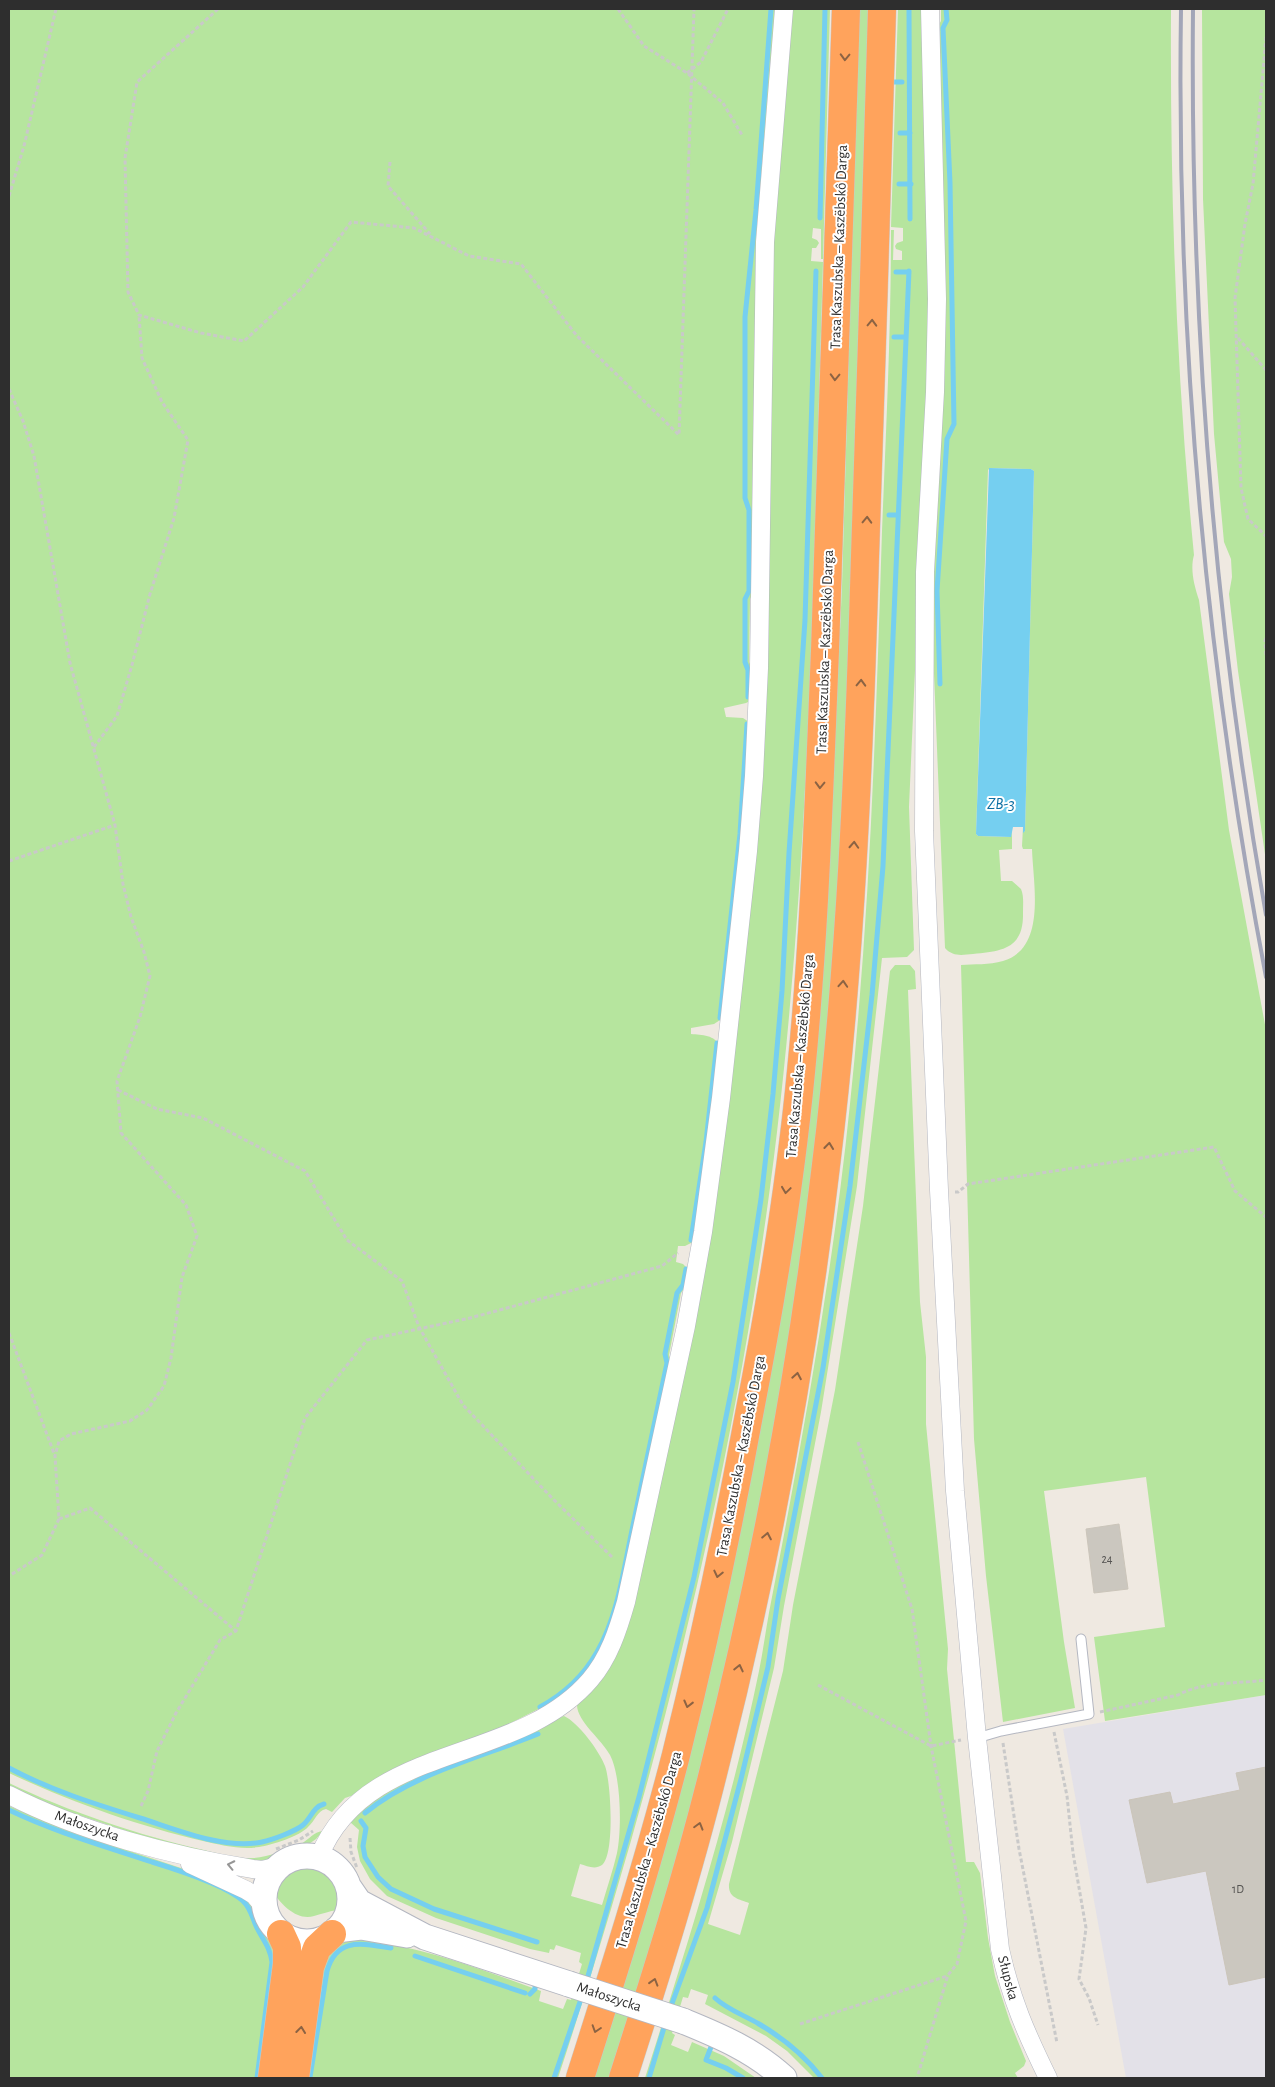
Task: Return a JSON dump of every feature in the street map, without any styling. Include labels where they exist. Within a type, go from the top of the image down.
[{"type":"highway","name":"Trasa Kaszubska – Kaszëbskô Darga","points":[[580,2078],[635,1903],[674,1761],[702,1648],[720,1566],[758,1369],[792,1148],[801,1071],[820,789],[833,460],[846,9]]},
{"type":"highway","points":[[623,2078],[653,1986],[708,1791],[746,1637],[786,1440],[826,1172],[838,1055],[860,723],[882,9]]},
{"type":"highway","points":[[295,2078],[310,1967],[318,1948],[334,1932]]},
{"type":"highway","points":[[272,2078],[287,1964],[287,1947],[281,1934]]},
{"type":"main road","points":[[318,1857],[353,1879],[346,1917],[334,1932],[323,1939],[307,1942],[291,1939],[281,1934],[268,1917],[264,1907],[266,1885],[277,1858],[318,1857]]},
{"type":"main road","name":"Małoszycka","points":[[353,1879],[359,1902],[425,1937],[683,2021],[745,2049],[784,2078]]},
{"type":"main road","name":"Małoszycka","points":[[334,1932],[360,1928],[392,1934],[425,1937]]},
{"type":"street","points":[[318,1857],[329,1836],[343,1817],[359,1801],[377,1788],[412,1770],[525,1727],[568,1702],[592,1678],[605,1657],[616,1634],[626,1602],[684,1336],[702,1239],[721,1098],[748,852],[759,668],[765,242],[784,9]]},
{"type":"street","name":"Słupska","points":[[930,9],[937,299],[935,392],[925,572],[924,831],[939,1190],[955,1491],[977,1738],[999,1939],[1007,1978],[1019,2016],[1048,2078]]},
{"type":"street","name":"Małoszycka","points":[[9,1795],[72,1821],[167,1853],[246,1890],[254,1895],[264,1907]]},
{"type":"street","name":"Małoszycka","points":[[167,1853],[262,1870],[277,1858]]},
{"type":"lane","points":[[977,1738],[1001,1730],[1090,1714],[1081,1639]]},
{"type":"path","points":[[9,196],[24,146],[56,9]]},
{"type":"path","points":[[94,746],[117,716],[150,594],[174,518],[188,440],[162,402],[142,358],[139,315],[128,292],[125,158],[137,82],[218,9]]},
{"type":"path","points":[[618,9],[644,46],[687,73],[723,103],[742,135]]},
{"type":"path","points":[[139,315],[201,332],[244,341],[303,287],[351,222],[414,228],[469,256],[521,264],[577,336],[678,436],[694,9]]},
{"type":"path","points":[[687,73],[701,62],[728,9]]},
{"type":"path","points":[[1266,37],[1253,184],[1245,224],[1236,298],[1241,488],[1248,519],[1266,536]]},
{"type":"path","points":[[390,162],[388,186],[432,237]]},
{"type":"path","points":[[1237,337],[1266,370]]},
{"type":"path","points":[[9,389],[24,421],[34,456],[70,663],[115,825],[125,893],[150,976],[140,1016],[117,1081],[121,1133],[186,1205],[197,1236],[182,1277],[171,1358],[164,1386],[147,1410],[130,1421],[71,1434],[59,1441],[55,1456]]},
{"type":"path","points":[[1266,638],[1266,655]]},
{"type":"path","points":[[9,861],[115,825]]},
{"type":"path","points":[[117,1089],[157,1109],[203,1118],[305,1171],[347,1240],[402,1281],[419,1327],[463,1405],[552,1498],[614,1558]]},
{"type":"path","points":[[939,1190],[958,1192],[968,1184],[1214,1147],[1235,1191],[1266,1217]]},
{"type":"path","points":[[141,1806],[148,1791],[157,1751],[176,1713],[220,1640],[236,1631],[305,1418],[367,1340],[419,1327],[470,1318],[662,1266],[678,1253]]},
{"type":"path","points":[[9,1333],[55,1456],[59,1519],[42,1555],[9,1576]]},
{"type":"path","points":[[858,1442],[912,1609],[931,1746],[966,1921],[957,1964],[948,1975],[917,2078]]},
{"type":"path","points":[[59,1519],[90,1508],[236,1631]]},
{"type":"path","points":[[1090,1714],[1178,1695],[1205,1685],[1266,1680]]},
{"type":"path","points":[[818,1686],[931,1746],[977,1738]]},
{"type":"path","points":[[1052,1721],[1067,1796],[1073,1852],[1086,1928],[1079,1980],[1089,1998],[1098,2025]]},
{"type":"path","points":[[1001,1730],[1019,1849],[1057,2042]]},
{"type":"path","points":[[277,1858],[318,1827]]},
{"type":"path","points":[[348,1835],[350,1837],[353,1859],[353,1879]]},
{"type":"path","points":[[800,2024],[948,1975]]},
{"type":"shaded area","points":[[1266,1695],[1266,2078],[1126,2078],[1063,1729]]},
{"type":"green space","points":[[9,9],[778,9],[754,591],[750,599],[749,662],[753,670],[750,701],[724,708],[726,717],[743,718],[749,722],[748,767],[723,1018],[714,1024],[691,1028],[691,1034],[712,1038],[720,1046],[693,1242],[685,1246],[678,1246],[676,1262],[683,1264],[688,1269],[686,1286],[681,1293],[669,1355],[671,1364],[626,1571],[611,1624],[599,1653],[586,1672],[560,1698],[503,1727],[387,1773],[354,1795],[345,1798],[332,1812],[326,1809],[320,1812],[310,1825],[299,1834],[259,1847],[245,1848],[224,1845],[154,1828],[79,1803],[9,1773]]},
{"type":"green space","points":[[791,9],[830,9],[823,259],[821,259],[821,229],[813,228],[812,238],[819,243],[816,248],[812,248],[811,261],[823,262],[804,806],[788,1024],[777,1132],[761,1253],[718,1492],[691,1611],[662,1729],[629,1846],[558,2078],[307,2078],[325,1959],[333,1949],[347,1940],[371,1940],[409,1948],[485,1971],[541,1991],[539,2001],[563,2009],[567,1999],[571,2000],[582,1964],[579,1962],[581,1953],[556,1945],[554,1950],[550,1949],[549,1953],[530,1949],[436,1918],[387,1896],[370,1879],[360,1861],[357,1847],[359,1830],[350,1822],[371,1803],[396,1786],[564,1716],[576,1724],[582,1731],[594,1746],[605,1766],[609,1787],[611,1818],[609,1848],[606,1859],[602,1865],[597,1867],[580,1864],[571,1896],[602,1905],[617,1853],[620,1831],[620,1803],[614,1764],[606,1749],[585,1724],[577,1705],[600,1676],[692,1327],[755,841],[771,261]]},
{"type":"green space","points":[[859,9],[869,9],[850,643],[831,985],[813,1169],[784,1373],[766,1475],[723,1678],[671,1879],[642,1979],[610,2078],[593,2078],[677,1801],[829,872],[842,586]]},
{"type":"green space","points":[[898,9],[924,9],[931,307],[909,807],[914,950],[907,957],[882,958],[857,1186],[821,1412],[774,1668],[732,1842],[708,1924],[740,1935],[749,1903],[732,1895],[729,1884],[783,1671],[793,1605],[835,1390],[863,1206],[890,971],[895,965],[910,965],[915,971],[916,989],[908,990],[920,1302],[926,1357],[926,1424],[966,1862],[974,1862],[980,1873],[995,1976],[1010,2022],[1026,2061],[1024,2066],[1015,2073],[1018,2078],[814,2078],[787,2051],[766,2036],[705,2004],[708,1995],[691,1989],[688,1998],[683,1997],[672,2033],[675,2035],[671,2045],[688,2052],[692,2042],[724,2056],[756,2078],[645,2078],[722,1825],[748,1722],[817,1351],[843,1166],[863,961],[871,818],[888,380],[891,230],[894,230],[893,260],[902,260],[902,251],[896,249],[895,246],[903,241],[903,228],[891,227]]},
{"type":"green space","points":[[941,9],[1171,9],[1175,282],[1194,555],[1194,583],[1199,600],[1229,830],[1266,1030],[1266,1695],[1105,1721],[1094,1637],[1165,1627],[1146,1477],[1044,1491],[1064,1642],[1075,1708],[1003,1722],[986,1576],[974,1439],[961,965],[998,962],[1017,954],[1026,943],[1032,929],[1035,896],[1032,849],[1023,849],[1022,846],[1023,827],[1024,832],[1025,830],[1034,471],[1031,469],[990,468],[988,470],[976,834],[978,836],[1011,837],[1012,827],[1012,849],[999,850],[1001,881],[1012,881],[1021,889],[1023,894],[1022,924],[1016,940],[1003,949],[958,955],[951,953],[945,948],[931,598],[937,28],[941,21]]},
{"type":"green space","points":[[1202,9],[1266,9],[1266,861],[1238,671],[1229,594],[1232,577],[1231,559],[1224,542],[1214,434],[1203,199]]},
{"type":"green space","points":[[9,1783],[105,1822],[155,1838],[235,1857],[253,1858],[271,1855],[301,1844],[314,1834],[323,1831],[306,1846],[290,1850],[261,1864],[168,1845],[61,1809],[9,1786]]},
{"type":"green space","points":[[9,1806],[66,1830],[190,1871],[240,1894],[251,1905],[276,1954],[260,2078],[9,2078]]},
{"type":"green space","points":[[308,1865],[323,1870],[334,1880],[339,1894],[338,1910],[308,1917],[302,1916],[291,1911],[281,1903],[274,1893],[286,1873],[296,1867]]},
{"type":"water","name":"ZB-3","points":[[989,468],[1031,469],[1034,471],[1025,831],[1023,833],[1023,827],[1013,827],[1011,837],[978,836],[976,834]]},
{"type":"building","points":[[1119,1524],[1128,1589],[1094,1593],[1086,1529]]},
{"type":"building","points":[[1266,1767],[1266,1977],[1229,1985],[1206,1871],[1147,1883],[1129,1800],[1170,1792],[1173,1804],[1240,1790],[1236,1773]]},
{"type":"waterway","points":[[748,697],[748,670],[745,662],[745,599],[749,591],[749,510],[745,498],[745,317],[756,210],[771,9]]},
{"type":"waterway","points":[[820,218],[825,9]]},
{"type":"waterway","points":[[909,9],[910,219]]},
{"type":"waterway","points":[[940,684],[937,591],[947,439],[954,424],[950,183],[943,28],[947,20],[946,9]]},
{"type":"waterway","points":[[892,82],[902,82]]},
{"type":"waterway","points":[[900,133],[910,133]]},
{"type":"waterway","points":[[899,184],[911,184]]},
{"type":"waterway","points":[[586,1983],[639,1797],[694,1577],[733,1382],[761,1199],[782,991],[789,853],[805,620],[816,271]]},
{"type":"waterway","points":[[670,2009],[707,1908],[768,1667],[778,1599],[823,1368],[850,1186],[872,995],[883,866],[909,271]]},
{"type":"waterway","points":[[896,272],[909,272]]},
{"type":"waterway","points":[[894,337],[906,337]]},
{"type":"waterway","points":[[889,515],[897,515]]},
{"type":"waterway","points":[[720,1018],[740,834],[747,724]]},
{"type":"waterway","points":[[691,1240],[706,1142],[717,1043]]},
{"type":"waterway","points":[[540,1707],[565,1690],[580,1676],[597,1652],[610,1624],[622,1580],[667,1363],[665,1354],[677,1293],[683,1285],[686,1269]]},
{"type":"waterway","points":[[365,1813],[404,1787],[538,1734]]},
{"type":"waterway","points":[[9,1768],[40,1783],[90,1802],[184,1833],[232,1843],[262,1842],[290,1832],[303,1825],[315,1810],[324,1804]]},
{"type":"waterway","points":[[9,1810],[62,1832],[200,1878],[225,1889],[246,1904],[268,1948],[272,1962],[257,2078]]},
{"type":"waterway","points":[[361,1821],[366,1828],[363,1846],[365,1857],[378,1877],[391,1889],[434,1909],[537,1942]]},
{"type":"waterway","points":[[310,2077],[327,1971],[331,1960],[337,1952],[344,1947],[352,1945],[361,1944],[391,1948]]},
{"type":"waterway","points":[[415,1956],[525,1993]]},
{"type":"waterway","points":[[530,1994],[535,1989],[535,1985]]},
{"type":"waterway","points":[[554,2078],[582,1996]]},
{"type":"waterway","points":[[715,1998],[725,2006],[777,2035],[801,2055],[822,2078]]},
{"type":"waterway","points":[[649,2078],[666,2021]]},
{"type":"waterway","points":[[711,2047],[706,2060],[726,2068],[743,2078]]},
{"type":"railway","points":[[1181,9],[1181,131],[1184,252],[1190,374],[1199,495],[1226,737],[1266,977]]},
{"type":"railway","points":[[1193,9],[1196,237],[1208,464],[1232,690],[1266,915]]}]
